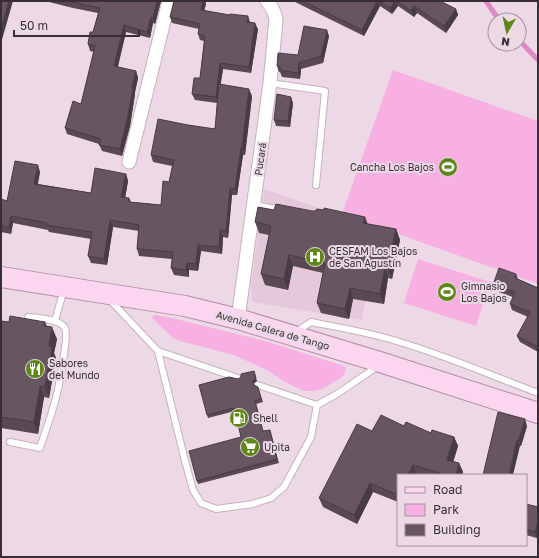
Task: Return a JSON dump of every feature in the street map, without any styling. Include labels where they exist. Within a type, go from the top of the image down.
[{"type":"main road","name":"Avenida Calera de Tango","points":[[1,277],[185,306],[238,318],[538,413]]},
{"type":"street","points":[[129,162],[169,1]]},
{"type":"street","name":"Pucará","points":[[238,318],[270,83],[276,20],[272,6],[267,1]]},
{"type":"lane","points":[[270,83],[325,91],[316,185]]},
{"type":"lane","points":[[254,205],[290,212]]},
{"type":"lane","points":[[55,321],[64,287]]},
{"type":"lane","points":[[103,293],[158,351],[238,378]]},
{"type":"lane","points":[[10,442],[40,448],[56,400],[66,342],[67,332],[59,322],[28,317]]},
{"type":"lane","points":[[293,335],[311,322],[373,334],[402,342],[538,393]]},
{"type":"lane","points":[[158,351],[193,490],[201,503],[216,509],[253,504],[271,498],[284,487],[311,437],[317,405]]},
{"type":"lane","points":[[258,385],[317,405],[337,394],[383,363]]},
{"type":"shaded area","name":"CESFAM Los Bajos de San Agustín","points":[[264,189],[382,230],[361,320],[252,302],[251,285]]},
{"type":"green space","name":"Cancha Los Bajos","points":[[393,70],[538,121],[538,284],[342,214]]},
{"type":"green space","name":"Gimnasio Los Bajos","points":[[418,259],[490,282],[476,326],[404,303]]},
{"type":"green space","points":[[155,315],[265,341],[341,365],[346,369],[342,377],[322,389],[304,391],[285,382],[267,370],[234,355],[173,338],[152,318]]},
{"type":"building","points":[[1,1],[9,1],[1,29]]},
{"type":"building","points":[[67,1],[157,1],[153,18],[151,17],[147,32],[124,25],[114,66],[136,71],[120,149],[99,145],[101,139],[65,128],[73,101],[81,104],[95,46],[88,44],[90,32],[93,32],[100,8]]},
{"type":"building","points":[[174,1],[203,1],[201,10],[230,15],[248,16],[247,22],[255,23],[249,67],[220,63],[216,97],[192,94],[194,78],[200,78],[205,36],[198,34],[200,24],[170,17]]},
{"type":"building","points":[[303,1],[377,1],[362,30]]},
{"type":"building","points":[[379,1],[395,1],[390,8]]},
{"type":"building","points":[[397,1],[440,1],[456,9],[444,26],[414,6],[411,11]]},
{"type":"building","points":[[304,26],[327,30],[321,56],[299,63],[298,73],[280,70],[280,66],[277,66],[278,53],[298,55]]},
{"type":"building","points":[[219,84],[249,89],[242,148],[235,189],[230,188],[226,231],[220,230],[219,247],[198,245],[196,264],[187,263],[186,270],[171,268],[173,252],[137,249],[139,225],[110,220],[104,259],[88,256],[92,232],[46,225],[47,223],[11,216],[9,227],[1,226],[1,199],[7,201],[15,161],[38,165],[34,184],[91,193],[95,168],[126,174],[121,197],[129,198],[129,202],[161,205],[163,181],[169,182],[174,160],[151,155],[158,119],[215,129]]},
{"type":"building","points":[[277,94],[291,97],[288,121],[274,120]]},
{"type":"building","name":"CESFAM Los Bajos de San Agustín","points":[[276,204],[312,211],[317,209],[324,210],[324,208],[365,217],[363,223],[396,229],[388,268],[385,268],[380,294],[350,288],[345,309],[317,303],[325,263],[289,255],[284,279],[261,274],[271,226],[255,222],[258,207],[274,210]]},
{"type":"building","points":[[499,268],[516,274],[515,278],[538,288],[538,347],[517,336],[530,312],[510,304],[515,292],[493,285]]},
{"type":"building","points":[[10,316],[45,322],[44,326],[52,327],[49,346],[52,347],[45,387],[40,386],[34,422],[1,417],[1,321],[9,322]]},
{"type":"building","points":[[254,371],[256,378],[253,380],[253,383],[258,387],[261,399],[255,401],[263,431],[270,430],[277,459],[197,481],[189,451],[241,437],[234,408],[207,415],[199,385],[229,377],[238,379],[241,377],[241,374]]},
{"type":"building","points":[[498,412],[525,419],[519,440],[517,440],[509,474],[483,474]]},
{"type":"building","points":[[381,415],[404,426],[406,422],[431,433],[432,430],[454,437],[447,460],[459,463],[456,474],[440,474],[413,465],[408,474],[397,474],[397,495],[370,483],[354,515],[319,498],[357,424],[372,431]]},
{"type":"building","points":[[527,504],[538,507],[538,522],[535,532],[527,529]]},
{"type":"waterway","points":[[486,1],[494,12]]},
{"type":"waterway","points":[[527,48],[538,60]]},
{"type":"place","name":"Cancha Los Bajos","points":[[448,167]]},
{"type":"place","name":"CESFAM Los Bajos de San Agustín","points":[[315,257]]},
{"type":"place","name":"Gimnasio Los Bajos","points":[[447,292]]},
{"type":"place","name":"Sabores del Mundo","points":[[35,369]]},
{"type":"place","name":"Shell","points":[[239,418]]},
{"type":"place","name":"Upita","points":[[250,447]]}]
